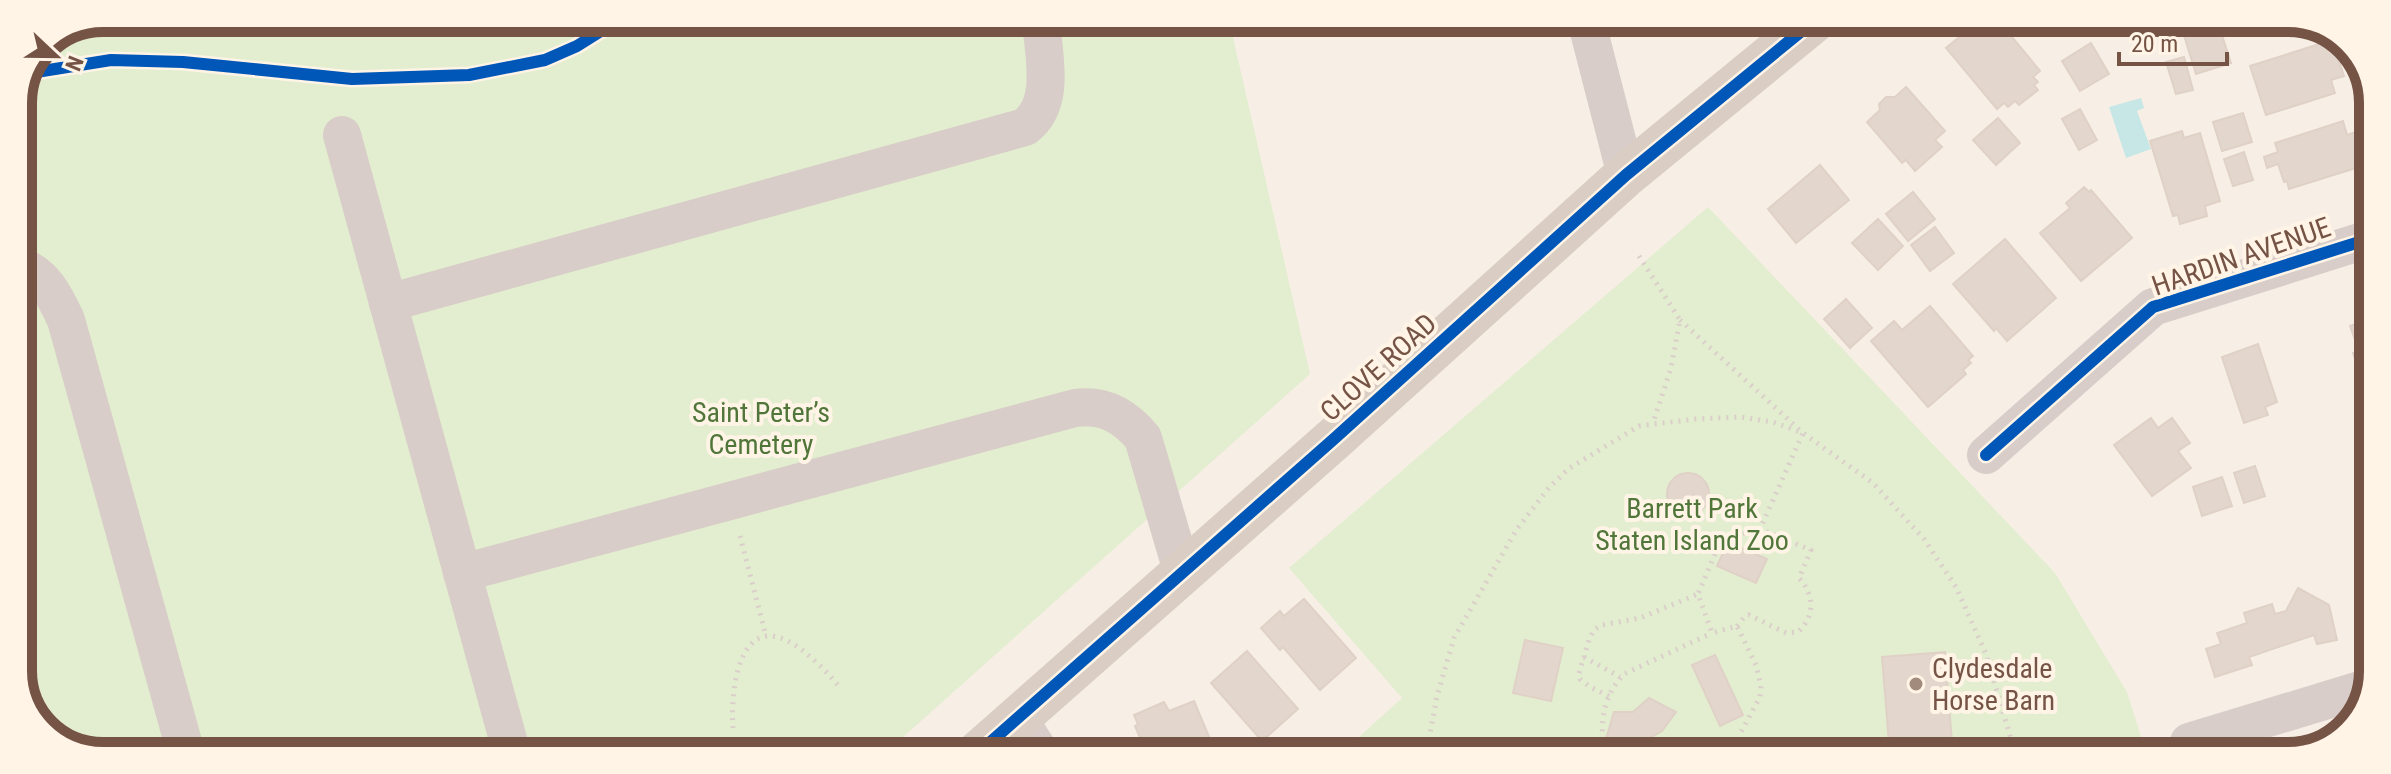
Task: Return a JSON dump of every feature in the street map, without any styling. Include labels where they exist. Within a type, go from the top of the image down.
[{"type":"main road","name":"CLOVE ROAD","points":[[991,742],[1335,438],[1626,175],[1800,32]]},
{"type":"street","points":[[388,303],[1025,127],[1035,120],[1045,95],[1042,32]]},
{"type":"street","points":[[1589,32],[1626,175]]},
{"type":"street","points":[[342,135],[509,742]]},
{"type":"street","name":"HARDIN AVENUE","points":[[1986,455],[2153,307],[2359,242]]},
{"type":"street","points":[[32,272],[52,289],[66,320],[183,742]]},
{"type":"street","points":[[462,573],[1090,406],[1120,416],[1143,438],[1182,571]]},
{"type":"street","points":[[2189,742],[2356,691]]},
{"type":"street","points":[[1018,718],[1033,742]]},
{"type":"path","points":[[40,71],[111,60],[183,62],[352,79],[469,75],[545,60],[599,32]]},
{"type":"path","points":[[1639,256],[1680,320],[1803,433],[1873,483],[1924,539],[1956,587],[1986,654],[2012,742]]},
{"type":"path","points":[[1653,423],[1671,368],[1680,320]]},
{"type":"path","points":[[1428,742],[1437,696],[1454,638],[1517,529],[1568,469],[1639,426],[1653,423],[1741,417],[1773,422],[1803,433]]},
{"type":"path","points":[[1760,529],[1803,433]]},
{"type":"path","points":[[731,500],[766,636]]},
{"type":"path","points":[[1603,742],[1603,712],[1612,686],[1620,677],[1712,633],[1737,626],[1745,616],[1749,615],[1786,633],[1798,632],[1811,611],[1809,592],[1799,578],[1811,550],[1760,529],[1721,540],[1698,594],[1712,633]]},
{"type":"path","points":[[1609,696],[1580,679],[1594,630],[1602,625],[1640,618],[1698,594]]},
{"type":"path","points":[[1737,626],[1756,665],[1761,686],[1760,697],[1741,732],[1741,742]]},
{"type":"path","points":[[733,728],[732,697],[739,668],[749,648],[766,636],[778,638],[803,651],[838,685]]},
{"type":"path","points":[[1584,657],[1620,677]]},
{"type":"green space","name":"Saint Peter’s Cemetery","points":[[1232,32],[1310,374],[897,742],[103,742],[76,737],[56,724],[37,698],[33,685],[33,89],[37,76],[53,53],[76,37],[89,33]]},
{"type":"green space","name":"Barrett Park Staten Island Zoo","points":[[1708,207],[2055,573],[2127,692],[2143,742],[1353,742],[1402,698],[1289,568]]},
{"type":"water","points":[[2141,98],[2144,108],[2137,111],[2151,149],[2126,158],[2109,107]]},
{"type":"building","points":[[1966,32],[2008,32],[2040,71],[2033,77],[2038,82],[2034,85],[2038,90],[2019,105],[2015,101],[2008,107],[2004,103],[1997,109],[1946,48]]},
{"type":"building","points":[[2183,32],[2221,32],[2231,63],[2196,74]]},
{"type":"building","points":[[2324,42],[2336,50],[2344,76],[2331,80],[2335,93],[2266,115],[2250,66]]},
{"type":"building","points":[[2091,43],[2109,74],[2080,91],[2062,61]]},
{"type":"building","points":[[2184,57],[2193,90],[2176,94],[2166,62]]},
{"type":"building","points":[[1906,87],[1945,131],[1935,140],[1942,147],[1915,171],[1906,160],[1902,163],[1867,122],[1880,110],[1879,104],[1886,97],[1895,97]]},
{"type":"building","points":[[2080,109],[2097,140],[2079,150],[2062,119]]},
{"type":"building","points":[[2243,113],[2252,142],[2222,151],[2213,122]]},
{"type":"building","points":[[1998,118],[2020,143],[1996,165],[1973,140]]},
{"type":"building","points":[[2343,121],[2347,135],[2359,131],[2359,167],[2289,189],[2278,164],[2267,168],[2264,157],[2278,152],[2275,143]]},
{"type":"building","points":[[2182,131],[2184,138],[2200,133],[2220,201],[2205,206],[2207,216],[2180,224],[2178,215],[2173,216],[2150,141]]},
{"type":"building","points":[[2244,152],[2253,180],[2233,186],[2224,159]]},
{"type":"building","points":[[1820,165],[1849,200],[1796,243],[1768,209]]},
{"type":"building","points":[[2084,187],[2089,192],[2091,190],[2132,238],[2081,281],[2040,233],[2070,208],[2066,203]]},
{"type":"building","points":[[1913,192],[1935,219],[1908,241],[1886,214]]},
{"type":"building","points":[[1878,219],[1903,246],[1878,270],[1852,243]]},
{"type":"building","points":[[1935,227],[1954,253],[1930,271],[1911,245]]},
{"type":"building","points":[[2005,239],[2056,298],[2007,341],[1996,328],[1994,331],[1953,284]]},
{"type":"building","points":[[1846,299],[1872,328],[1850,348],[1824,319]]},
{"type":"building","points":[[1930,306],[1973,356],[1968,360],[1971,363],[1963,370],[1966,374],[1928,407],[1871,341],[1894,321],[1902,330]]},
{"type":"building","points":[[2359,323],[2359,351],[2350,326]]},
{"type":"building","points":[[2258,344],[2277,402],[2265,407],[2268,415],[2244,423],[2222,357]]},
{"type":"building","points":[[2359,351],[2359,370],[2353,353]]},
{"type":"building","points":[[2151,418],[2158,428],[2172,418],[2190,443],[2178,451],[2191,468],[2152,496],[2114,445]]},
{"type":"building","points":[[2255,466],[2265,496],[2244,503],[2234,473]]},
{"type":"building","points":[[1688,473],[1703,479],[1709,494],[1703,509],[1688,515],[1673,509],[1667,494],[1673,479]]},
{"type":"building","points":[[2222,477],[2232,506],[2202,516],[2193,487]]},
{"type":"building","points":[[1728,542],[1767,559],[1756,583],[1717,566]]},
{"type":"building","points":[[2298,588],[2329,605],[2337,640],[2317,644],[2314,635],[2249,657],[2252,665],[2215,677],[2206,649],[2221,644],[2217,633],[2247,623],[2244,613],[2272,604],[2275,614],[2286,611]]},
{"type":"building","points":[[1304,599],[1356,658],[1320,690],[1283,647],[1280,650],[1261,628],[1280,611],[1284,616]]},
{"type":"building","points":[[1525,640],[1563,648],[1551,701],[1513,693]]},
{"type":"building","points":[[1247,651],[1298,709],[1262,741],[1211,683]]},
{"type":"building","name":"Clydesdale Horse Barn","points":[[1945,652],[1952,742],[1889,742],[1882,657]]},
{"type":"building","points":[[1715,655],[1743,715],[1720,726],[1692,665]]},
{"type":"building","points":[[1649,698],[1676,712],[1662,731],[1648,739],[1649,742],[1606,739],[1614,712],[1633,712]]},
{"type":"building","points":[[1194,701],[1210,739],[1203,742],[1142,742],[1134,715],[1164,702],[1169,711]]},
{"type":"cycle path","points":[[40,71],[111,60],[183,62],[352,79],[469,75],[545,60],[599,32]]},
{"type":"cycle path","points":[[991,742],[1335,438],[1626,175],[1800,32]]},
{"type":"cycle path","points":[[1986,455],[2153,307],[2359,242]]},
{"type":"place","name":"Clydesdale Horse Barn","points":[[1916,684]]}]
